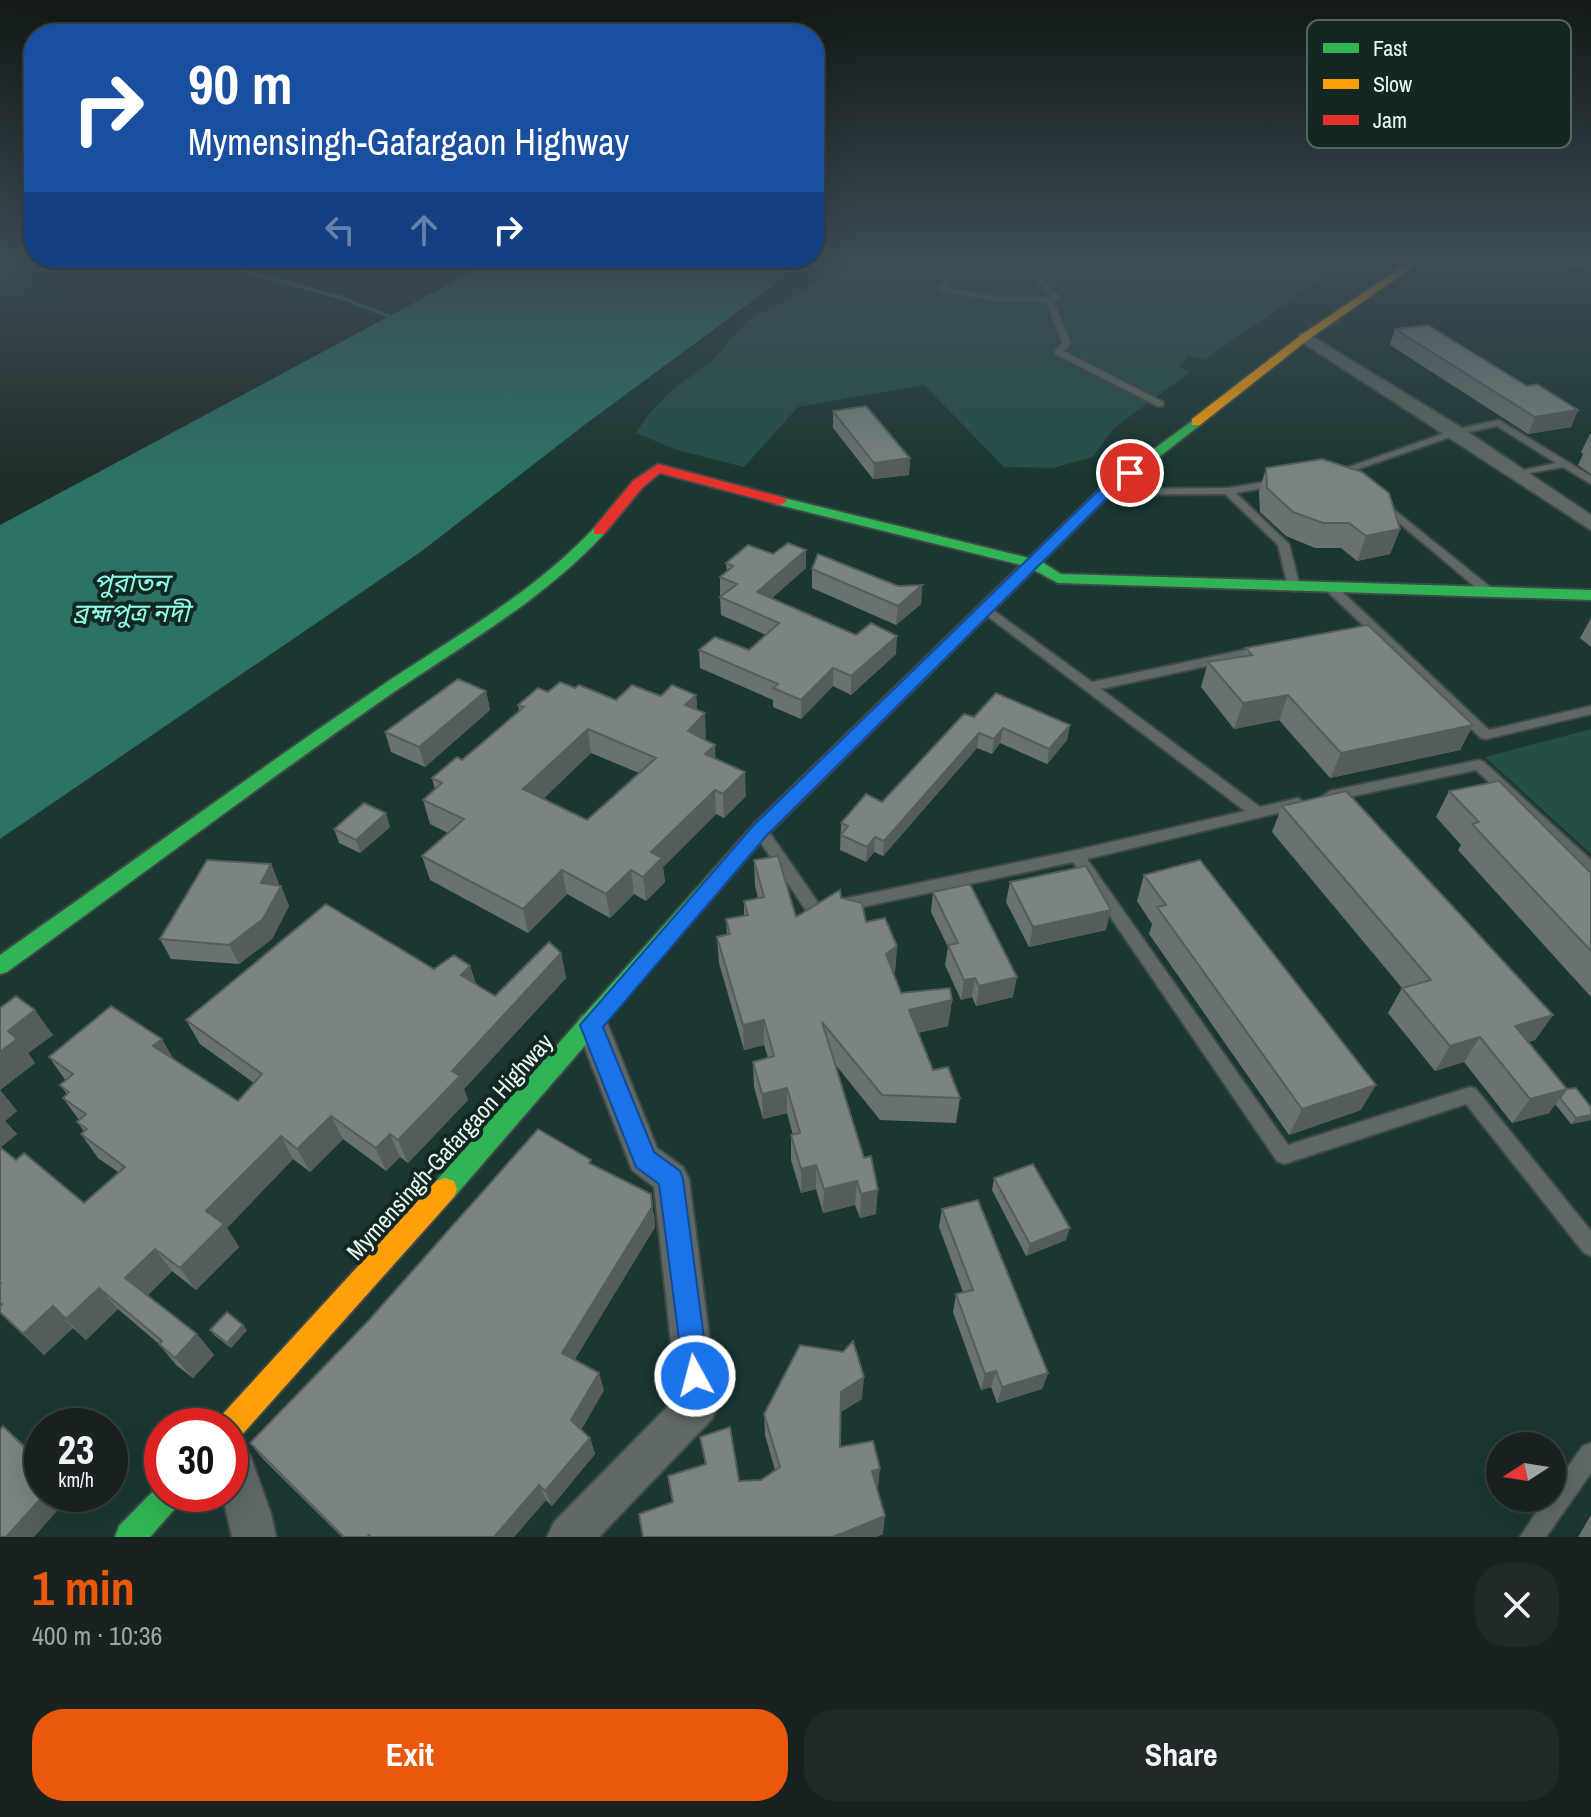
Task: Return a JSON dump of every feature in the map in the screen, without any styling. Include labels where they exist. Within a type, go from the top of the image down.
[{"type":"main road","name":"Mymensingh-Gafargaon Highway","points":[[247,1408],[592,1025],[760,830],[1105,492],[1313,332]]},
{"type":"main road","points":[[0,966],[378,696],[521,602],[583,550],[638,484],[658,468],[831,515],[1034,564],[1058,578],[1591,595]]},
{"type":"main road","points":[[130,1537],[153,1512]]},
{"type":"street","points":[[1305,337],[1586,516]]},
{"type":"street","points":[[569,1537],[698,1405],[671,1179],[644,1159],[592,1025]]},
{"type":"street","points":[[248,1508],[254,1537]]},
{"type":"lane","points":[[1062,332],[1067,343],[1058,352],[1160,404]]},
{"type":"lane","points":[[1329,474],[1344,472],[1456,432],[1499,423],[1591,481]]},
{"type":"lane","points":[[1518,474],[1565,464]]},
{"type":"lane","points":[[1344,472],[1356,482]]},
{"type":"lane","points":[[1105,492],[1228,491],[1286,482]]},
{"type":"lane","points":[[1228,491],[1283,544],[1294,587]]},
{"type":"lane","points":[[1368,492],[1490,594]]},
{"type":"lane","points":[[1331,588],[1486,735],[1591,710]]},
{"type":"lane","points":[[986,609],[1257,812]]},
{"type":"lane","points":[[1356,630],[1382,637]]},
{"type":"lane","points":[[1090,687],[1282,646]]},
{"type":"lane","points":[[760,830],[815,911],[1077,856],[1257,812],[1479,765],[1591,869]]},
{"type":"lane","points":[[1077,856],[1284,1155],[1470,1095],[1591,1246]]},
{"type":"lane","points":[[1532,1537],[1591,1454]]},
{"type":"shaded area","points":[[712,332],[1591,332],[1591,1537],[0,1537],[0,839],[422,551],[587,423]]},
{"type":"shaded area","points":[[738,332],[1245,332],[1204,360],[1188,356],[1179,367],[1190,372],[1114,428],[1093,457],[1053,468],[1004,467],[924,385],[798,407],[744,467],[677,450],[636,433],[648,415],[673,389],[712,361]]},
{"type":"shaded area","points":[[1591,729],[1591,854],[1485,757]]},
{"type":"water","name":"পুরাতন ব্রহ্মপুত্র নদী","points":[[360,332],[711,332],[422,551],[0,839],[0,525]]},
{"type":"building","points":[[1399,332],[1439,332],[1527,386],[1537,384],[1578,410],[1535,417]]},
{"type":"building","points":[[866,406],[910,458],[874,463],[833,411]]},
{"type":"building","points":[[1322,459],[1362,472],[1389,493],[1400,529],[1366,536],[1349,523],[1323,523],[1293,512],[1267,488],[1266,468]]},
{"type":"building","points":[[788,543],[806,550],[757,592],[856,635],[871,623],[897,636],[851,676],[833,668],[801,700],[773,688],[778,684],[699,650],[715,637],[749,650],[779,623],[720,597],[737,584],[720,577],[733,566],[726,563],[748,545],[773,554]]},
{"type":"building","points":[[818,554],[898,586],[922,585],[898,606],[812,569]]},
{"type":"building","points":[[1368,625],[1473,725],[1341,753],[1288,695],[1243,703],[1208,662],[1252,655],[1246,648]]},
{"type":"building","points":[[458,679],[486,691],[419,747],[385,732]]},
{"type":"building","points":[[560,682],[575,688],[579,685],[616,700],[632,685],[661,696],[672,685],[696,695],[685,705],[705,713],[688,731],[715,745],[705,754],[745,772],[723,794],[715,790],[651,852],[662,858],[643,877],[631,870],[606,894],[562,870],[523,909],[422,856],[464,819],[423,800],[442,783],[432,778],[457,757],[462,760],[524,707],[518,705],[538,688],[548,692]],"holes":[[[588,729],[656,758],[587,820],[523,789]]]},
{"type":"building","points":[[996,693],[1070,725],[1049,749],[1003,728],[994,739],[979,733],[884,841],[875,837],[867,847],[841,835],[848,826],[841,823],[866,794],[882,802],[964,714],[974,717]]},
{"type":"building","points":[[1499,781],[1591,873],[1591,951],[1472,824],[1479,822],[1449,791]]},
{"type":"building","points":[[1346,791],[1553,1015],[1515,1026],[1567,1089],[1530,1099],[1480,1037],[1450,1046],[1402,988],[1431,980],[1282,806]]},
{"type":"building","points":[[364,803],[386,813],[356,840],[334,829]]},
{"type":"building","points":[[778,856],[796,917],[840,890],[841,898],[862,903],[866,922],[885,918],[897,946],[886,954],[901,993],[950,988],[952,1000],[909,1010],[933,1070],[948,1067],[960,1098],[882,1095],[822,1022],[864,1158],[871,1156],[878,1190],[861,1194],[857,1181],[824,1189],[816,1165],[801,1169],[791,1135],[800,1133],[787,1088],[762,1094],[753,1062],[774,1056],[764,1020],[743,1025],[717,937],[730,934],[726,919],[748,915],[744,901],[764,897],[754,860]]},
{"type":"building","points":[[207,860],[271,864],[261,883],[281,886],[263,919],[229,945],[160,939]]},
{"type":"building","points":[[1200,860],[1376,1085],[1302,1109],[1157,907],[1166,905],[1144,875]]},
{"type":"building","points":[[1086,866],[1111,910],[1033,927],[1010,882]]},
{"type":"building","points":[[970,884],[1017,977],[979,986],[975,978],[964,980],[948,945],[958,943],[933,892]]},
{"type":"building","points":[[326,904],[434,969],[454,955],[470,966],[461,975],[495,996],[549,942],[561,953],[452,1071],[460,1076],[398,1140],[390,1134],[376,1148],[331,1116],[297,1149],[281,1136],[206,1211],[224,1224],[180,1268],[155,1249],[125,1278],[197,1334],[175,1358],[159,1344],[162,1341],[99,1288],[66,1319],[53,1306],[23,1334],[0,1312],[0,1147],[16,1160],[24,1153],[84,1203],[125,1167],[81,1134],[87,1129],[77,1122],[86,1114],[63,1098],[69,1092],[60,1085],[73,1074],[49,1057],[111,1006],[162,1039],[153,1046],[238,1101],[262,1074],[186,1020]]},
{"type":"building","points":[[16,996],[35,1010],[8,1031],[17,1039],[0,1052],[0,1008]]},
{"type":"building","points":[[1576,1088],[1591,1107],[1591,1115],[1576,1118],[1560,1098],[1567,1089]]},
{"type":"building","points":[[538,1129],[591,1160],[589,1163],[651,1194],[652,1207],[562,1353],[599,1373],[571,1420],[590,1438],[545,1491],[539,1485],[494,1537],[344,1537],[250,1443],[369,1320]]},
{"type":"building","points":[[1033,1164],[1070,1228],[1030,1244],[994,1178]]},
{"type":"building","points":[[978,1200],[1048,1373],[1002,1387],[996,1371],[985,1374],[956,1294],[973,1290],[942,1209]]},
{"type":"building","points":[[227,1312],[243,1325],[227,1343],[210,1330]]},
{"type":"building","points":[[853,1341],[864,1377],[841,1392],[840,1447],[873,1441],[880,1469],[872,1471],[885,1516],[833,1537],[643,1537],[639,1514],[673,1502],[668,1476],[706,1464],[700,1437],[730,1427],[739,1481],[761,1480],[780,1467],[764,1414],[800,1345],[843,1352]]},
{"type":"building","points":[[3,1426],[24,1447],[24,1512],[29,1512],[6,1537],[0,1537],[0,1430]]},
{"type":"traffic: fast","points":[[445,1189],[760,830],[1105,492],[1196,422]]},
{"type":"traffic: fast","points":[[780,501],[1034,564],[1058,578],[1591,595]]},
{"type":"traffic: fast","points":[[0,966],[376,697],[522,601],[549,580],[599,531]]},
{"type":"traffic: fast","points":[[130,1537],[153,1512]]},
{"type":"traffic: slow","points":[[1196,422],[1313,332]]},
{"type":"traffic: slow","points":[[247,1408],[445,1189]]},
{"type":"traffic: jam","points":[[599,531],[638,484],[658,468],[780,501]]},
{"type":"route","points":[[695,1376],[671,1179],[644,1159],[592,1025],[760,830],[1105,492],[1130,473]]}]
